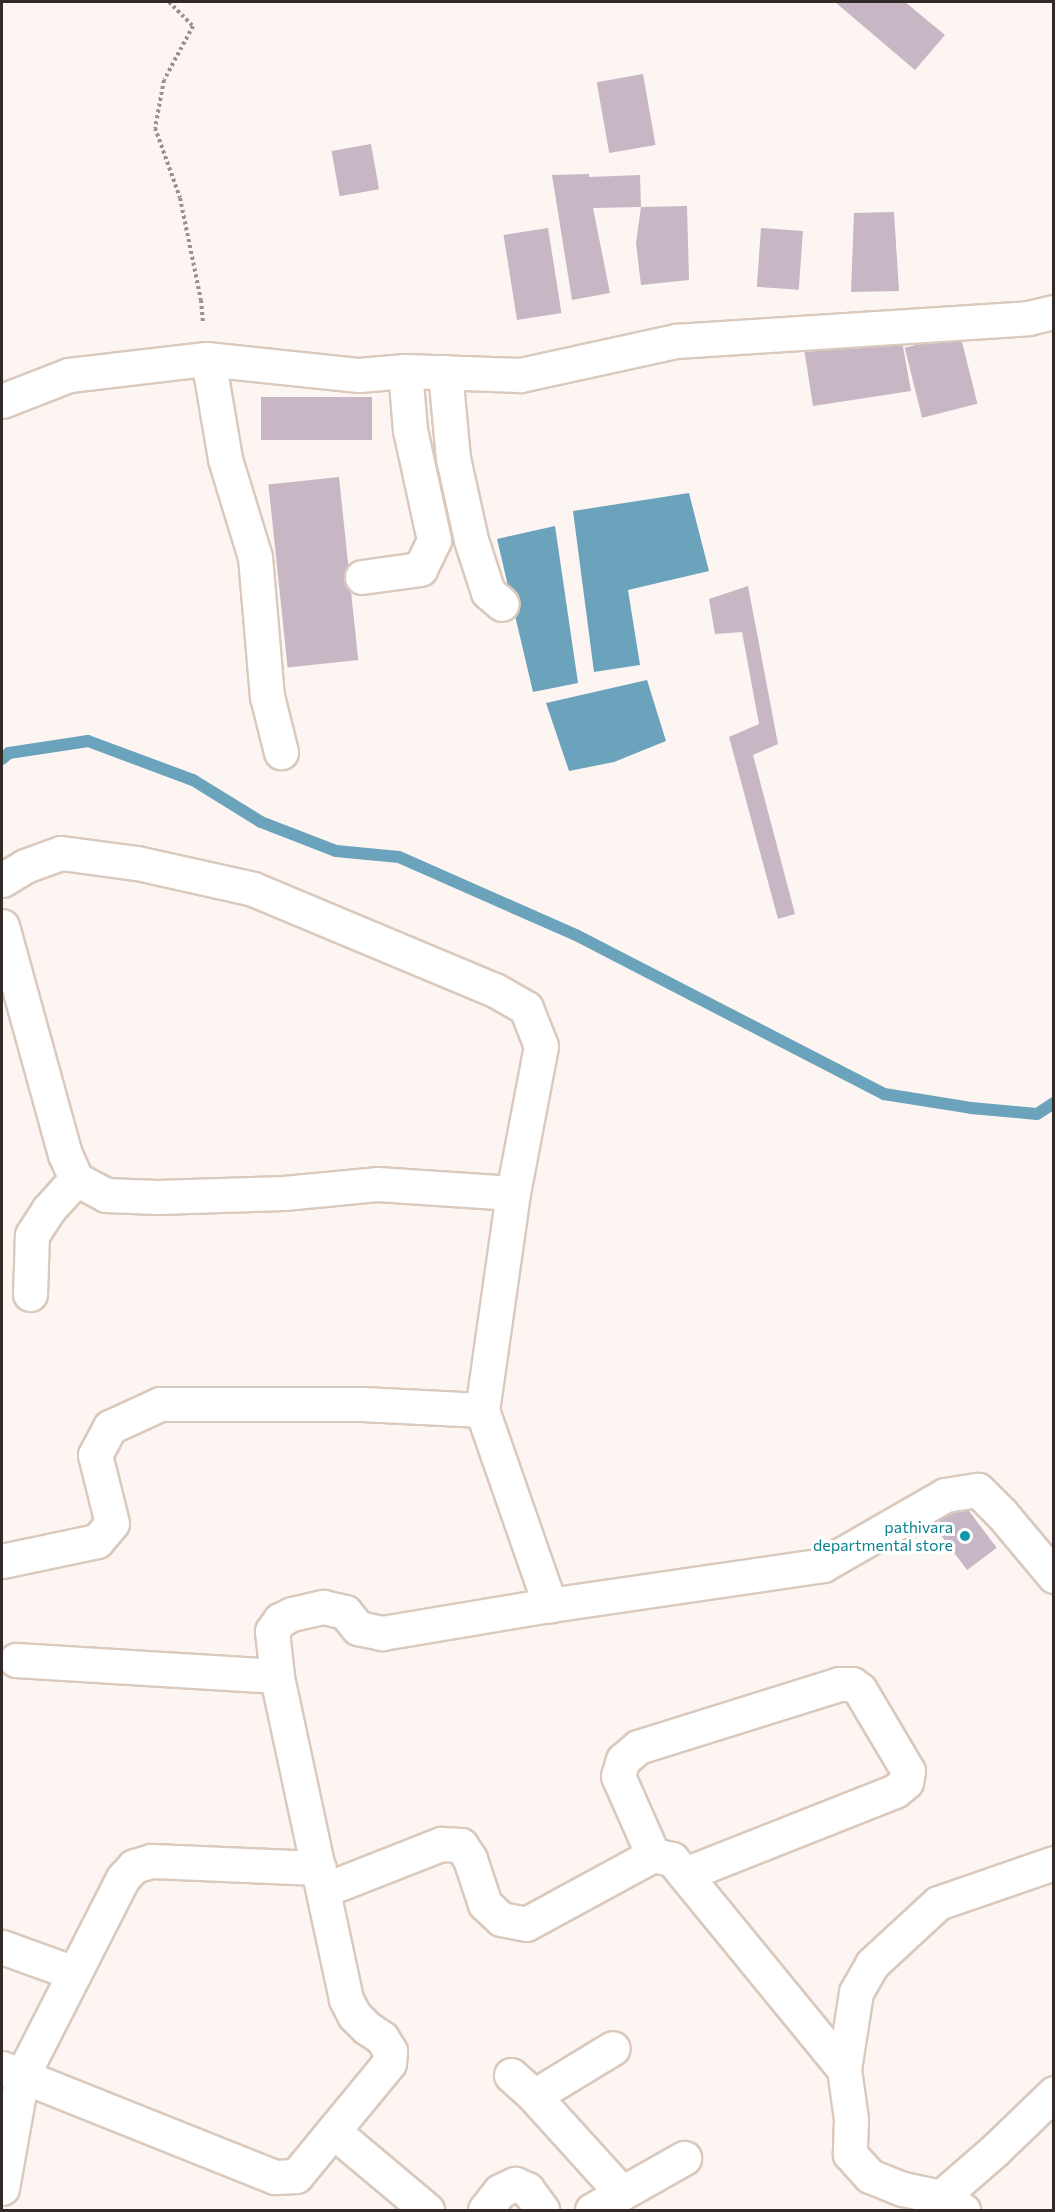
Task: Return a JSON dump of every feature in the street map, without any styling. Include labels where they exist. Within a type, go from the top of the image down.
[{"type":"street","points":[[2,401],[69,375],[206,359],[359,375],[405,371],[520,375],[676,341],[1028,318],[1053,312]]},
{"type":"street","points":[[206,359],[212,375],[225,459],[255,557],[267,696],[280,752]]},
{"type":"street","points":[[362,577],[420,569],[434,540],[410,430],[405,371]]},
{"type":"street","points":[[445,372],[453,458],[471,540],[488,592],[502,604]]},
{"type":"street","points":[[2,880],[25,866],[61,853],[137,863],[253,889],[495,990],[526,1008],[541,1046],[513,1192],[482,1410],[550,1605]]},
{"type":"street","points":[[2,926],[65,1154],[76,1179],[106,1194],[157,1197],[285,1193],[377,1184],[513,1192]]},
{"type":"street","points":[[30,1294],[33,1235],[48,1209],[76,1179]]},
{"type":"street","points":[[2,1562],[97,1541],[112,1523],[95,1455],[110,1426],[160,1404],[271,1402],[482,1410]]},
{"type":"street","points":[[12,2072],[275,2178],[296,2176],[389,2063],[390,2050],[382,2038],[354,2015],[346,2000],[278,1676],[272,1631],[280,1620],[292,1614],[323,1607],[345,1612],[358,1628],[382,1633],[550,1605],[823,1565],[945,1495],[978,1490],[1002,1514],[1053,1576]]},
{"type":"street","points":[[16,1660],[278,1676]]},
{"type":"street","points":[[652,1855],[618,1776],[623,1760],[638,1747],[839,1684],[852,1684],[860,1690],[908,1771],[906,1782],[895,1791],[685,1874]]},
{"type":"street","points":[[2,2188],[12,2072],[74,1973],[123,1878],[134,1866],[151,1861],[322,1879],[441,1844],[461,1845],[470,1859],[485,1904],[501,1919],[526,1924],[652,1855],[672,1859],[844,2069]]},
{"type":"street","points":[[1053,1863],[938,1903],[872,1964],[856,1992],[844,2069],[851,2119],[850,2154],[870,2176],[952,2204],[995,2150],[1053,2093]]},
{"type":"street","points":[[2,1947],[74,1973]]},
{"type":"street","points":[[614,2048],[522,2085],[622,2193]]},
{"type":"street","points":[[333,2130],[427,2211]]},
{"type":"street","points":[[592,2211],[684,2158]]},
{"type":"street","points":[[484,2211],[500,2191],[515,2184],[527,2189],[542,2211]]},
{"type":"path","points":[[169,2],[193,26],[164,80],[154,128],[180,198],[201,300],[206,359]]},
{"type":"water","points":[[689,493],[709,571],[628,590],[640,665],[594,672],[573,511]]},
{"type":"water","points":[[555,526],[578,683],[533,692],[497,539]]},
{"type":"water","points":[[647,680],[666,741],[614,762],[569,771],[546,703]]},
{"type":"building","points":[[835,2],[905,2],[945,35],[915,70]]},
{"type":"building","points":[[643,74],[656,145],[609,153],[597,82]]},
{"type":"building","points":[[371,144],[379,189],[340,196],[332,151]]},
{"type":"building","points":[[589,174],[589,177],[640,175],[641,207],[593,208],[610,293],[572,300],[552,175]]},
{"type":"building","points":[[687,206],[689,280],[641,285],[636,243],[641,207]]},
{"type":"building","points":[[894,212],[899,291],[851,292],[854,213]]},
{"type":"building","points":[[548,228],[561,313],[517,320],[504,235]]},
{"type":"building","points":[[761,228],[803,231],[799,290],[757,287]]},
{"type":"building","points":[[960,334],[977,404],[922,418],[905,348]]},
{"type":"building","points":[[902,341],[911,391],[813,406],[804,348]]},
{"type":"building","points":[[261,397],[372,397],[372,440],[261,440]]},
{"type":"building","points":[[339,477],[358,660],[288,667],[268,484]]},
{"type":"building","points":[[748,586],[778,744],[753,755],[795,914],[778,919],[729,737],[759,724],[742,632],[715,634],[709,599]]},
{"type":"building","name":"pathivara departmental store","points":[[963,1503],[997,1548],[967,1570],[933,1525]]},
{"type":"waterway","points":[[2,759],[9,753],[88,741],[193,780],[261,822],[336,851],[399,857],[576,935],[884,1094],[971,1108],[1037,1114],[1054,1103]]},
{"type":"place","name":"pathivara departmental store","points":[[965,1536]]}]
